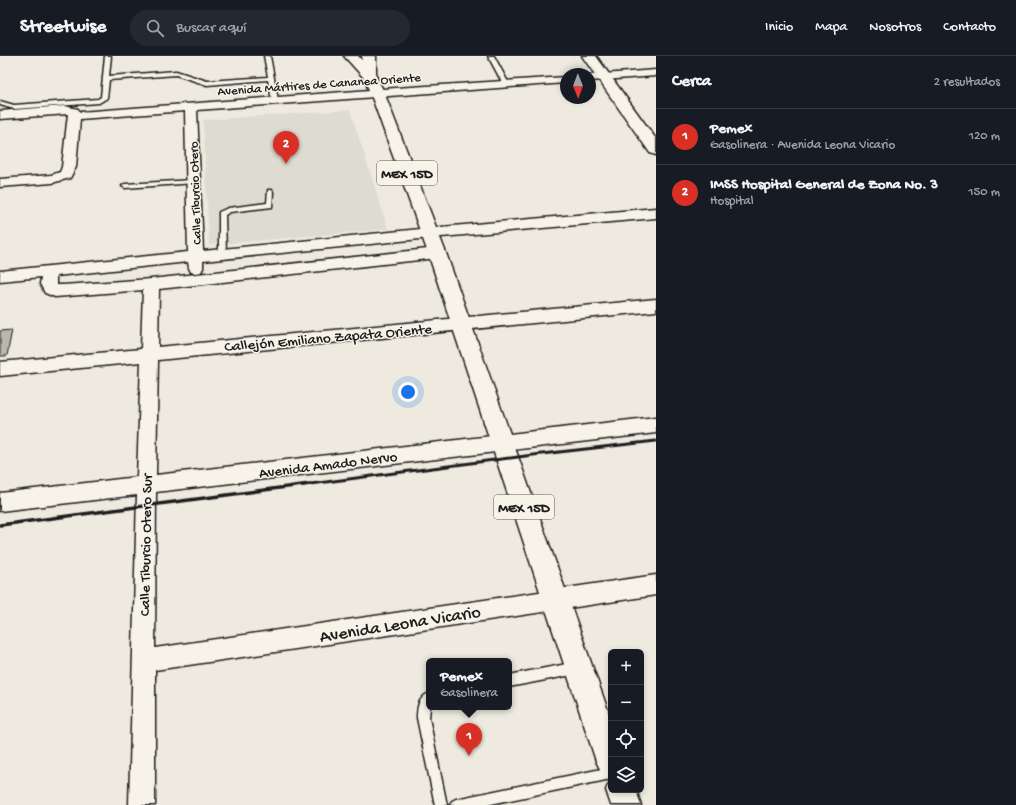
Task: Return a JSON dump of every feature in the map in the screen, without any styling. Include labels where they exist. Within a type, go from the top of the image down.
[{"type":"main road","name":"MEX 15D","points":[[351,56],[369,74],[377,92],[434,243],[610,757]]},
{"type":"main road","points":[[369,56],[369,74]]},
{"type":"main road","points":[[589,56],[597,77],[656,150]]},
{"type":"main road","points":[[622,793],[626,805]]},
{"type":"street","points":[[597,77],[656,73]]},
{"type":"street","name":"Avenida Mártires de Cananea Oriente","points":[[0,115],[73,114],[191,107],[377,92],[560,80]]},
{"type":"street","name":"Calle Tiburcio Otero","points":[[191,107],[196,279]]},
{"type":"street","points":[[0,183],[52,179],[64,176],[70,167],[73,114]]},
{"type":"street","points":[[49,272],[48,284],[50,289],[55,291],[151,284],[196,279],[434,243],[656,213]]},
{"type":"street","points":[[0,276],[222,254],[434,243]]},
{"type":"street","name":"Calle Tiburcio Otero Sur","points":[[142,805],[146,485],[151,284]]},
{"type":"street","name":"Callejón Emiliano Zapata Oriente","points":[[0,369],[656,305]]},
{"type":"street","name":"Avenida Amado Nervo","points":[[0,502],[656,425]]},
{"type":"street","name":"Avenida Leona Vicario","points":[[144,662],[656,585]]},
{"type":"lane","points":[[0,103],[14,107],[99,101],[104,98],[108,56]]},
{"type":"lane","points":[[267,56],[275,100]]},
{"type":"lane","points":[[491,56],[506,84]]},
{"type":"lane","points":[[106,78],[176,73],[187,74],[207,83],[271,78]]},
{"type":"lane","points":[[125,186],[193,182]]},
{"type":"lane","points":[[222,254],[221,214],[228,210],[270,205],[270,192]]},
{"type":"lane","points":[[512,680],[579,668]]},
{"type":"lane","points":[[426,703],[423,707],[423,718],[441,805]]},
{"type":"lane","points":[[456,805],[608,774]]},
{"type":"shaded area","points":[[350,110],[388,229],[209,245],[203,120]]},
{"type":"building","points":[[12,330],[7,356],[0,356],[0,331]]},
{"type":"railway","points":[[303,485],[533,455],[656,441]]},
{"type":"railway","points":[[0,525],[310,484]]},
{"type":"place","name":"IMSS Hospital General de Zona No. 3","points":[[286,164]]},
{"type":"place","name":"Pemex","points":[[469,756]]}]
